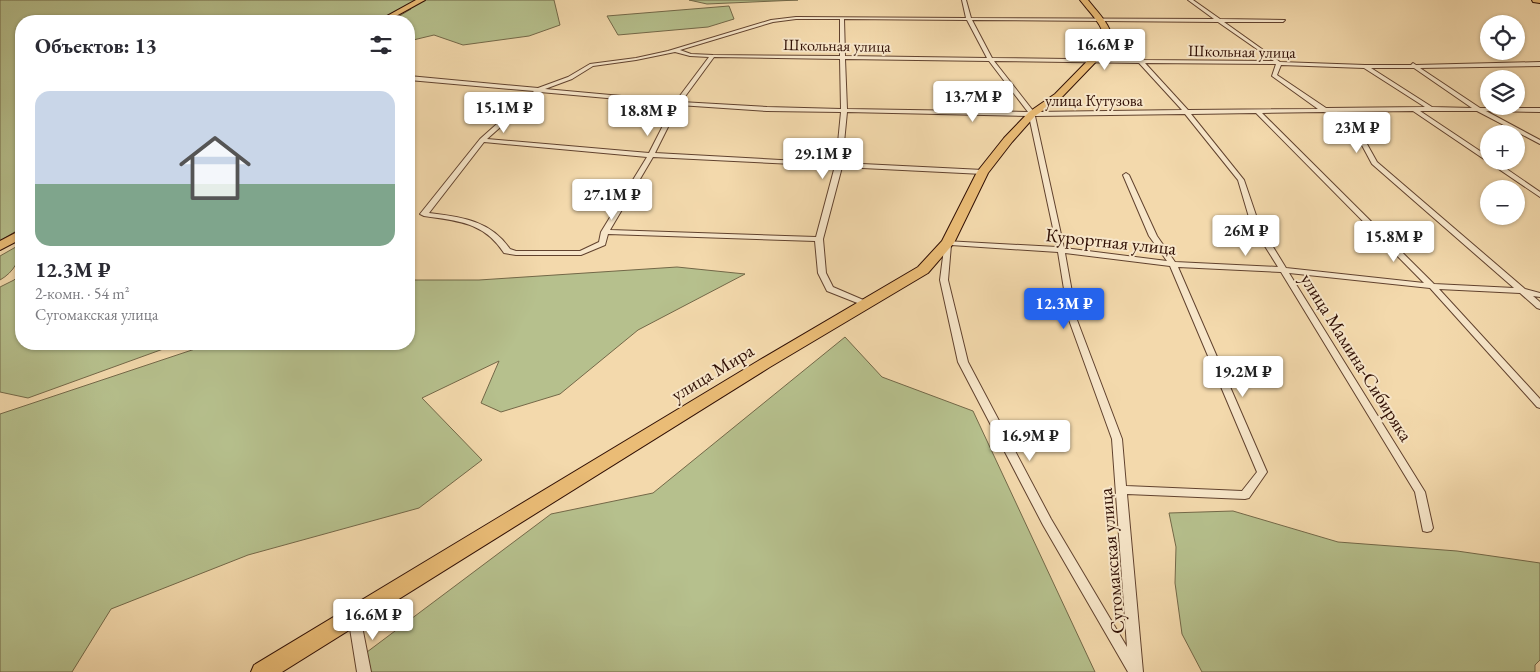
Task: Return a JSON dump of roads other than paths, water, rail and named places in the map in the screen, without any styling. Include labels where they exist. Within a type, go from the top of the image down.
[{"type":"main road","points":[[393,15],[421,0]]},
{"type":"main road","name":"улица Мамина-Сибиряка","points":[[1084,0],[1104,27]]},
{"type":"main road","points":[[1536,0],[1540,1]]},
{"type":"main road","name":"улица Мира","points":[[262,672],[354,614],[923,270],[948,243],[983,172],[1032,114],[1058,96],[1108,45],[1110,41],[1104,27]]},
{"type":"main road","points":[[0,246],[15,237]]},
{"type":"street","name":"Сугомакская улица","points":[[964,0],[969,19],[991,60],[1032,114],[1061,250],[1073,320],[1117,439],[1136,672]]},
{"type":"street","points":[[1190,0],[1279,63],[1274,75],[1322,109],[1351,120],[1374,162],[1540,306]]},
{"type":"street","points":[[713,56],[677,103],[651,155],[605,232],[602,242],[581,253],[516,253],[507,251],[503,242],[473,222],[424,214],[482,140],[540,89],[570,78],[592,65],[636,59],[675,50],[773,21],[796,18],[969,19],[1104,27],[1283,21]]},
{"type":"street","points":[[842,18],[844,110],[839,164],[819,239],[822,273],[830,289],[865,304]]},
{"type":"street","name":"улица Мамина-Сибиряка","points":[[1104,27],[1121,39],[1142,62],[1187,113],[1241,180],[1255,224],[1420,492],[1427,528]]},
{"type":"street","name":"Школьная улица","points":[[675,50],[690,55],[713,56],[1279,63],[1365,67],[1413,64],[1538,64]]},
{"type":"street","points":[[1525,59],[1538,64]]},
{"type":"street","points":[[1413,64],[1478,110],[1540,142]]},
{"type":"street","points":[[1365,67],[1431,109]]},
{"type":"street","name":"улица Кутузова","points":[[415,79],[677,103],[767,109],[1032,114],[1258,112],[1322,109],[1540,110]]},
{"type":"street","points":[[1414,109],[1480,154]]},
{"type":"street","points":[[1258,112],[1432,286],[1540,405]]},
{"type":"street","points":[[482,140],[651,155],[983,172]]},
{"type":"street","points":[[1503,170],[1540,195]]},
{"type":"street","points":[[1121,490],[1245,495],[1262,472],[1173,264],[1152,236],[1126,175]]},
{"type":"street","points":[[605,232],[819,239]]},
{"type":"street","points":[[948,243],[944,280],[963,362],[1047,522],[1136,672]]},
{"type":"street","name":"Курортная улица","points":[[948,243],[1061,250],[1173,264],[1284,270],[1432,286],[1524,291],[1540,295]]},
{"type":"street","points":[[354,614],[364,672]]}]
